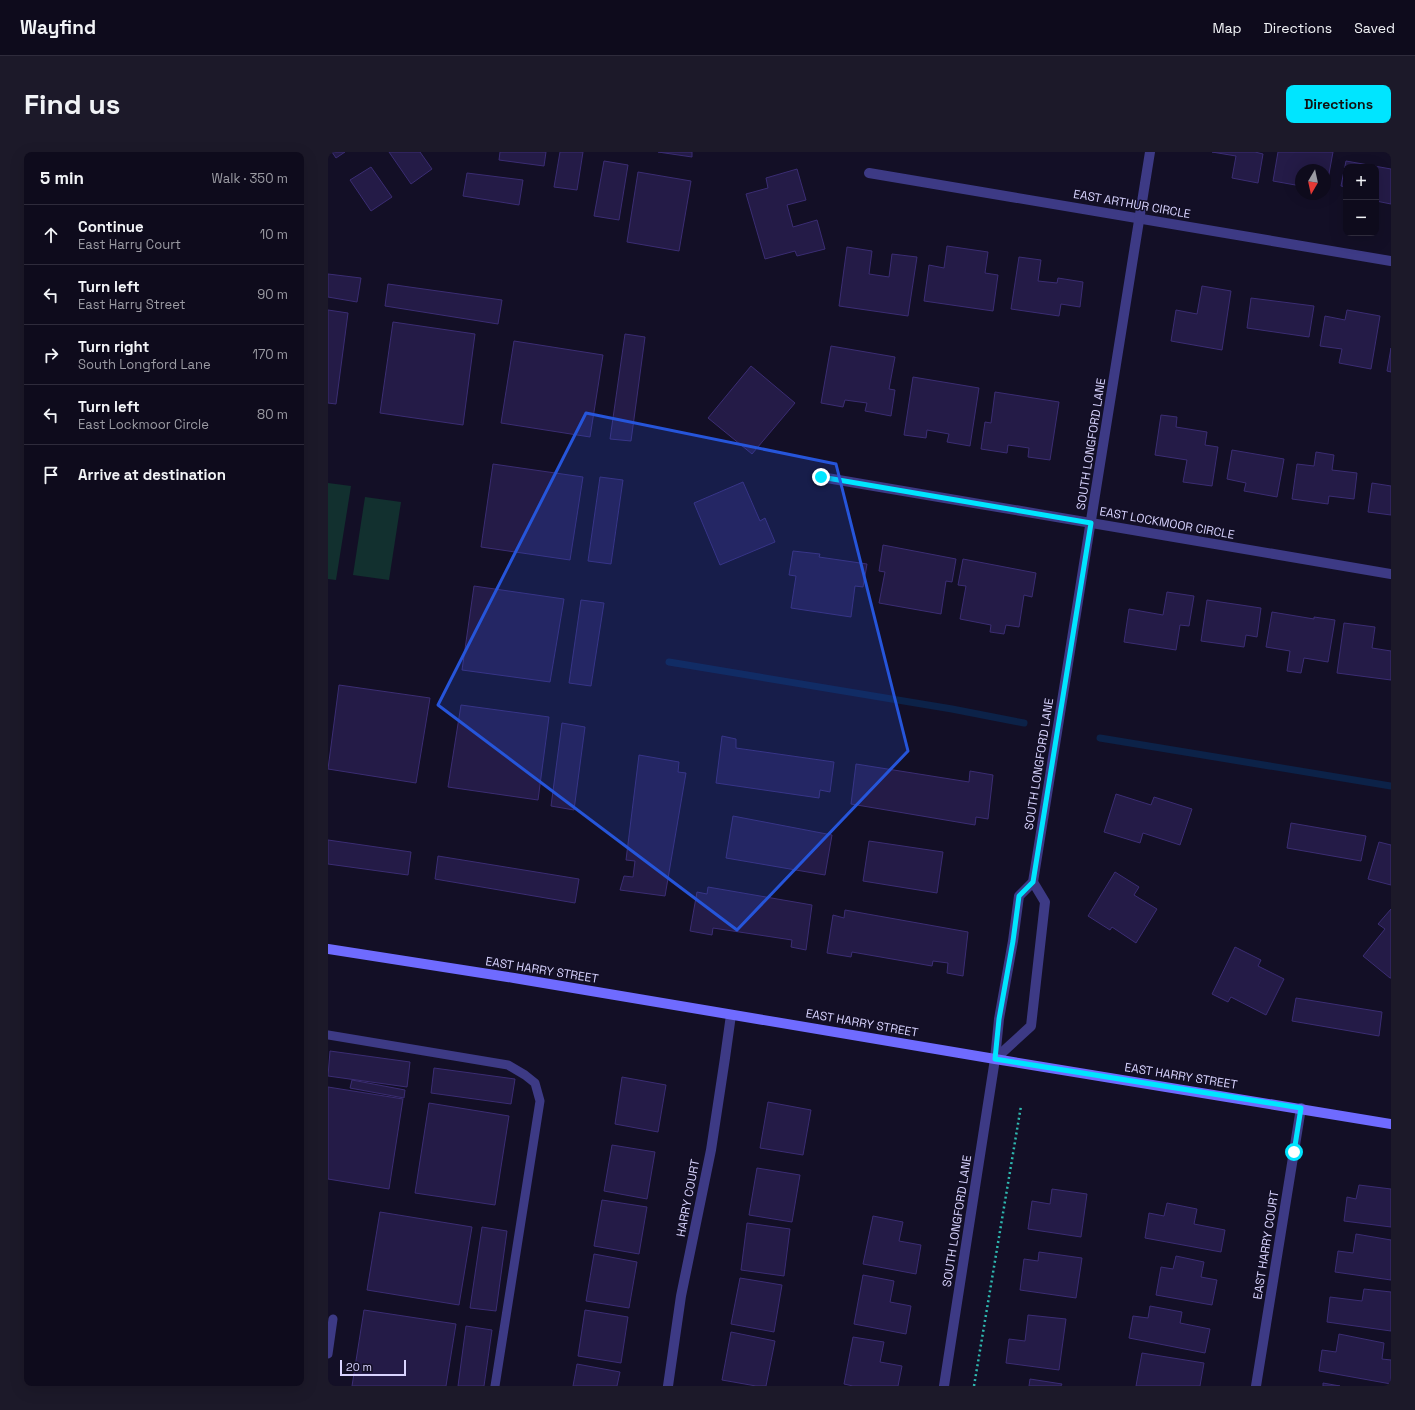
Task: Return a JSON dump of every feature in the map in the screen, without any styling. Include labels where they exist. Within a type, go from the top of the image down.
[{"type":"main road","name":"EAST HARRY STREET","points":[[328,950],[514,978],[1391,1124]]},
{"type":"street","name":"SOUTH LONGFORD LANE","points":[[944,1386],[1019,896],[1033,882],[1150,152]]},
{"type":"street","name":"EAST ARTHUR CIRCLE","points":[[869,173],[1391,261]]},
{"type":"street","name":"EAST LOCKMOOR CIRCLE","points":[[821,477],[1391,574]]},
{"type":"street","points":[[995,1059],[1031,1026],[1045,902],[1033,882]]},
{"type":"street","name":"HARRY COURT","points":[[668,1386],[681,1296],[711,1150],[730,1015]]},
{"type":"street","name":"EAST HARRY COURT","points":[[1256,1386],[1301,1108]]},
{"type":"lane","points":[[328,1035],[508,1065],[535,1083],[540,1101],[495,1386]]},
{"type":"lane","points":[[328,1354],[333,1319]]},
{"type":"path","points":[[974,1386],[1021,1106]]},
{"type":"highlighted area","points":[[586,413],[836,464],[908,751],[737,930],[438,705]]},
{"type":"green space","points":[[328,483],[351,486],[336,580],[328,579]]},
{"type":"green space","points":[[365,497],[401,502],[389,580],[353,575]]},
{"type":"building","points":[[332,152],[345,152],[336,158]]},
{"type":"building","points":[[389,152],[420,152],[432,169],[411,184]]},
{"type":"building","points":[[500,152],[546,152],[544,166],[499,160]]},
{"type":"building","points":[[560,152],[583,152],[577,190],[554,187]]},
{"type":"building","points":[[658,152],[692,152],[692,157]]},
{"type":"building","points":[[1212,152],[1255,152],[1263,154],[1258,183],[1232,178],[1236,156]]},
{"type":"building","points":[[1278,152],[1333,152],[1331,164],[1295,164],[1295,185],[1273,181]]},
{"type":"building","points":[[604,161],[628,165],[619,220],[594,216]]},
{"type":"building","points":[[1346,161],[1363,164],[1345,164]]},
{"type":"building","points":[[371,167],[392,197],[371,211],[350,180]]},
{"type":"building","points":[[1379,167],[1391,169],[1391,204],[1379,202]]},
{"type":"building","points":[[797,169],[806,200],[787,205],[793,227],[817,220],[825,249],[797,256],[795,251],[765,259],[746,194],[768,188],[766,178]]},
{"type":"building","points":[[638,172],[691,181],[679,251],[627,242]]},
{"type":"building","points":[[467,173],[523,180],[519,205],[463,196]]},
{"type":"building","points":[[1343,176],[1343,186],[1341,186]]},
{"type":"building","points":[[947,246],[988,252],[985,273],[998,275],[993,311],[924,301],[929,265],[944,268]]},
{"type":"building","points":[[847,247],[872,251],[869,274],[889,277],[892,254],[917,257],[908,316],[839,306]]},
{"type":"building","points":[[1019,257],[1041,260],[1038,281],[1057,283],[1058,278],[1083,282],[1080,307],[1061,304],[1059,316],[1011,309]]},
{"type":"building","points":[[328,274],[361,278],[357,302],[328,297]]},
{"type":"building","points":[[388,284],[502,300],[498,324],[385,306]]},
{"type":"building","points":[[1202,286],[1231,291],[1222,350],[1171,341],[1176,310],[1197,314]]},
{"type":"building","points":[[1251,298],[1314,306],[1309,337],[1247,328]]},
{"type":"building","points":[[328,310],[348,313],[336,404],[328,403]]},
{"type":"building","points":[[1347,310],[1380,316],[1371,369],[1339,363],[1342,349],[1320,346],[1325,316],[1345,320]]},
{"type":"building","points":[[393,322],[475,334],[463,425],[380,413]]},
{"type":"building","points":[[625,334],[645,337],[631,441],[610,439]]},
{"type":"building","points":[[514,341],[603,355],[590,437],[501,423]]},
{"type":"building","points":[[831,346],[895,357],[889,389],[895,390],[891,416],[865,411],[867,403],[845,400],[843,407],[821,403]]},
{"type":"building","points":[[1391,348],[1391,372],[1387,371]]},
{"type":"building","points":[[751,366],[795,403],[752,454],[708,418]]},
{"type":"building","points":[[913,377],[979,388],[970,446],[947,442],[949,434],[927,430],[926,438],[904,435]]},
{"type":"building","points":[[995,392],[1059,402],[1050,460],[1028,457],[1029,448],[1008,445],[1007,453],[981,449],[985,422],[991,423]]},
{"type":"building","points":[[1161,415],[1177,417],[1176,427],[1207,432],[1205,445],[1218,447],[1212,486],[1183,482],[1187,460],[1155,455]]},
{"type":"building","points":[[1232,450],[1284,459],[1277,497],[1244,491],[1246,483],[1227,479]]},
{"type":"building","points":[[1316,452],[1334,455],[1332,470],[1357,473],[1354,499],[1329,496],[1328,504],[1292,499],[1297,464],[1314,466]]},
{"type":"building","points":[[493,464],[583,477],[570,560],[481,547]]},
{"type":"building","points":[[600,477],[623,480],[611,564],[588,561]]},
{"type":"building","points":[[743,482],[760,521],[765,518],[775,542],[720,565],[694,503]]},
{"type":"building","points":[[1372,483],[1391,486],[1391,515],[1368,512]]},
{"type":"building","points":[[883,545],[956,559],[952,582],[946,581],[941,614],[879,603],[885,572],[879,571]]},
{"type":"building","points":[[793,551],[820,554],[819,557],[867,564],[863,587],[855,586],[851,617],[791,608],[796,576],[789,575]]},
{"type":"building","points":[[963,559],[1036,573],[1032,597],[1024,595],[1019,627],[1006,625],[1004,634],[990,632],[991,625],[960,619],[966,586],[958,585]]},
{"type":"building","points":[[474,586],[564,599],[550,682],[462,670]]},
{"type":"building","points":[[1167,592],[1194,596],[1189,626],[1180,625],[1176,650],[1124,642],[1129,609],[1163,615]]},
{"type":"building","points":[[581,600],[604,603],[591,686],[569,683]]},
{"type":"building","points":[[1207,600],[1261,608],[1257,637],[1246,635],[1244,647],[1201,641]]},
{"type":"building","points":[[1272,612],[1314,619],[1314,617],[1335,620],[1328,662],[1304,658],[1301,673],[1287,671],[1290,651],[1266,647]]},
{"type":"building","points":[[1344,623],[1375,627],[1372,648],[1391,651],[1391,680],[1337,673]]},
{"type":"building","points":[[339,685],[430,698],[416,783],[328,769]]},
{"type":"building","points":[[461,705],[549,717],[538,800],[448,787]]},
{"type":"building","points":[[562,723],[585,727],[574,810],[551,806]]},
{"type":"building","points":[[722,736],[736,739],[736,748],[834,762],[830,792],[820,790],[819,798],[716,783]]},
{"type":"building","points":[[639,755],[679,762],[678,772],[686,773],[665,896],[620,890],[624,876],[633,877],[635,861],[626,860]]},
{"type":"building","points":[[856,764],[969,782],[970,771],[993,775],[988,819],[976,817],[975,825],[851,804]]},
{"type":"building","points":[[1116,794],[1151,805],[1154,797],[1192,809],[1180,845],[1143,833],[1140,843],[1104,832]]},
{"type":"building","points":[[733,816],[832,835],[825,875],[726,858]]},
{"type":"building","points":[[1291,823],[1366,836],[1361,861],[1287,848]]},
{"type":"building","points":[[328,840],[411,852],[408,875],[328,864]]},
{"type":"building","points":[[869,841],[943,852],[937,893],[863,881]]},
{"type":"building","points":[[1379,842],[1391,845],[1391,885],[1368,879]]},
{"type":"building","points":[[438,856],[579,879],[575,903],[435,879]]},
{"type":"building","points":[[1115,872],[1139,887],[1134,895],[1157,909],[1136,943],[1112,927],[1110,930],[1088,916]]},
{"type":"building","points":[[708,887],[812,905],[806,950],[791,947],[792,940],[713,928],[712,935],[690,931],[697,892],[707,894]]},
{"type":"building","points":[[1391,909],[1390,978],[1363,956],[1385,929],[1378,924]]},
{"type":"building","points":[[845,910],[968,932],[963,976],[947,973],[948,963],[933,961],[932,966],[852,952],[851,957],[827,953],[833,915],[844,918]]},
{"type":"building","points":[[1235,947],[1261,960],[1258,966],[1284,979],[1266,1015],[1231,997],[1228,1002],[1212,994]]},
{"type":"building","points":[[1296,998],[1382,1012],[1379,1036],[1292,1021]]},
{"type":"building","points":[[330,1051],[410,1062],[407,1087],[328,1076]]},
{"type":"building","points":[[434,1068],[515,1079],[511,1104],[431,1093]]},
{"type":"building","points":[[622,1077],[666,1085],[658,1132],[615,1124]]},
{"type":"building","points":[[352,1080],[405,1090],[404,1098],[350,1088]]},
{"type":"building","points":[[328,1087],[403,1099],[389,1189],[328,1179]]},
{"type":"building","points":[[768,1102],[811,1110],[803,1155],[760,1148]]},
{"type":"building","points":[[429,1103],[509,1116],[495,1205],[415,1193]]},
{"type":"building","points":[[612,1145],[655,1152],[647,1199],[604,1191]]},
{"type":"building","points":[[757,1168],[800,1175],[792,1222],[749,1215]]},
{"type":"building","points":[[1359,1185],[1391,1189],[1391,1227],[1344,1221],[1347,1197],[1356,1199]]},
{"type":"building","points":[[1052,1189],[1087,1194],[1081,1237],[1028,1229],[1032,1201],[1050,1204]]},
{"type":"building","points":[[602,1200],[647,1207],[639,1254],[594,1246]]},
{"type":"building","points":[[1167,1203],[1197,1209],[1194,1224],[1225,1230],[1221,1252],[1145,1238],[1149,1213],[1164,1216]]},
{"type":"building","points":[[380,1212],[472,1227],[459,1305],[367,1290]]},
{"type":"building","points":[[873,1216],[903,1222],[899,1241],[921,1245],[916,1274],[863,1264]]},
{"type":"building","points":[[747,1223],[790,1229],[784,1276],[741,1270]]},
{"type":"building","points":[[482,1227],[507,1231],[496,1311],[470,1308]]},
{"type":"building","points":[[1356,1234],[1391,1240],[1391,1280],[1335,1272],[1338,1251],[1353,1253]]},
{"type":"building","points":[[1039,1252],[1082,1258],[1076,1298],[1020,1290],[1024,1259],[1038,1261]]},
{"type":"building","points":[[594,1254],[637,1262],[629,1308],[586,1301]]},
{"type":"building","points":[[1176,1256],[1204,1262],[1201,1277],[1217,1280],[1212,1305],[1156,1295],[1161,1267],[1173,1269]]},
{"type":"building","points":[[863,1275],[894,1281],[890,1302],[911,1306],[906,1334],[854,1324]]},
{"type":"building","points":[[740,1278],[782,1285],[774,1332],[731,1324]]},
{"type":"building","points":[[1364,1289],[1391,1292],[1391,1331],[1327,1322],[1330,1297],[1362,1301]]},
{"type":"building","points":[[1150,1306],[1182,1312],[1180,1323],[1210,1329],[1205,1353],[1129,1338],[1133,1316],[1148,1318]]},
{"type":"building","points":[[364,1310],[456,1324],[446,1386],[352,1386]]},
{"type":"building","points":[[585,1310],[628,1317],[621,1363],[578,1356]]},
{"type":"building","points":[[1028,1315],[1066,1319],[1059,1370],[1006,1363],[1009,1339],[1025,1341]]},
{"type":"building","points":[[466,1326],[492,1330],[484,1386],[458,1386]]},
{"type":"building","points":[[731,1332],[775,1341],[766,1386],[756,1386],[722,1380]]},
{"type":"building","points":[[1339,1334],[1384,1343],[1382,1359],[1391,1360],[1391,1384],[1319,1371],[1322,1350],[1336,1352]]},
{"type":"building","points":[[853,1337],[884,1342],[880,1362],[902,1366],[898,1386],[853,1386],[844,1384]]},
{"type":"building","points":[[1142,1353],[1204,1363],[1200,1386],[1136,1386]]},
{"type":"building","points":[[577,1364],[620,1372],[617,1386],[573,1386]]},
{"type":"building","points":[[1030,1379],[1062,1384],[1061,1386],[1029,1386]]},
{"type":"building","points":[[1323,1383],[1340,1386],[1323,1386]]},
{"type":"waterway","points":[[669,662],[952,709],[1024,723]]},
{"type":"waterway","points":[[1100,738],[1391,786]]},
{"type":"route","points":[[821,477],[1091,523],[1033,882],[1019,896],[1013,941],[999,1019],[995,1059],[1301,1108],[1294,1152]]}]
